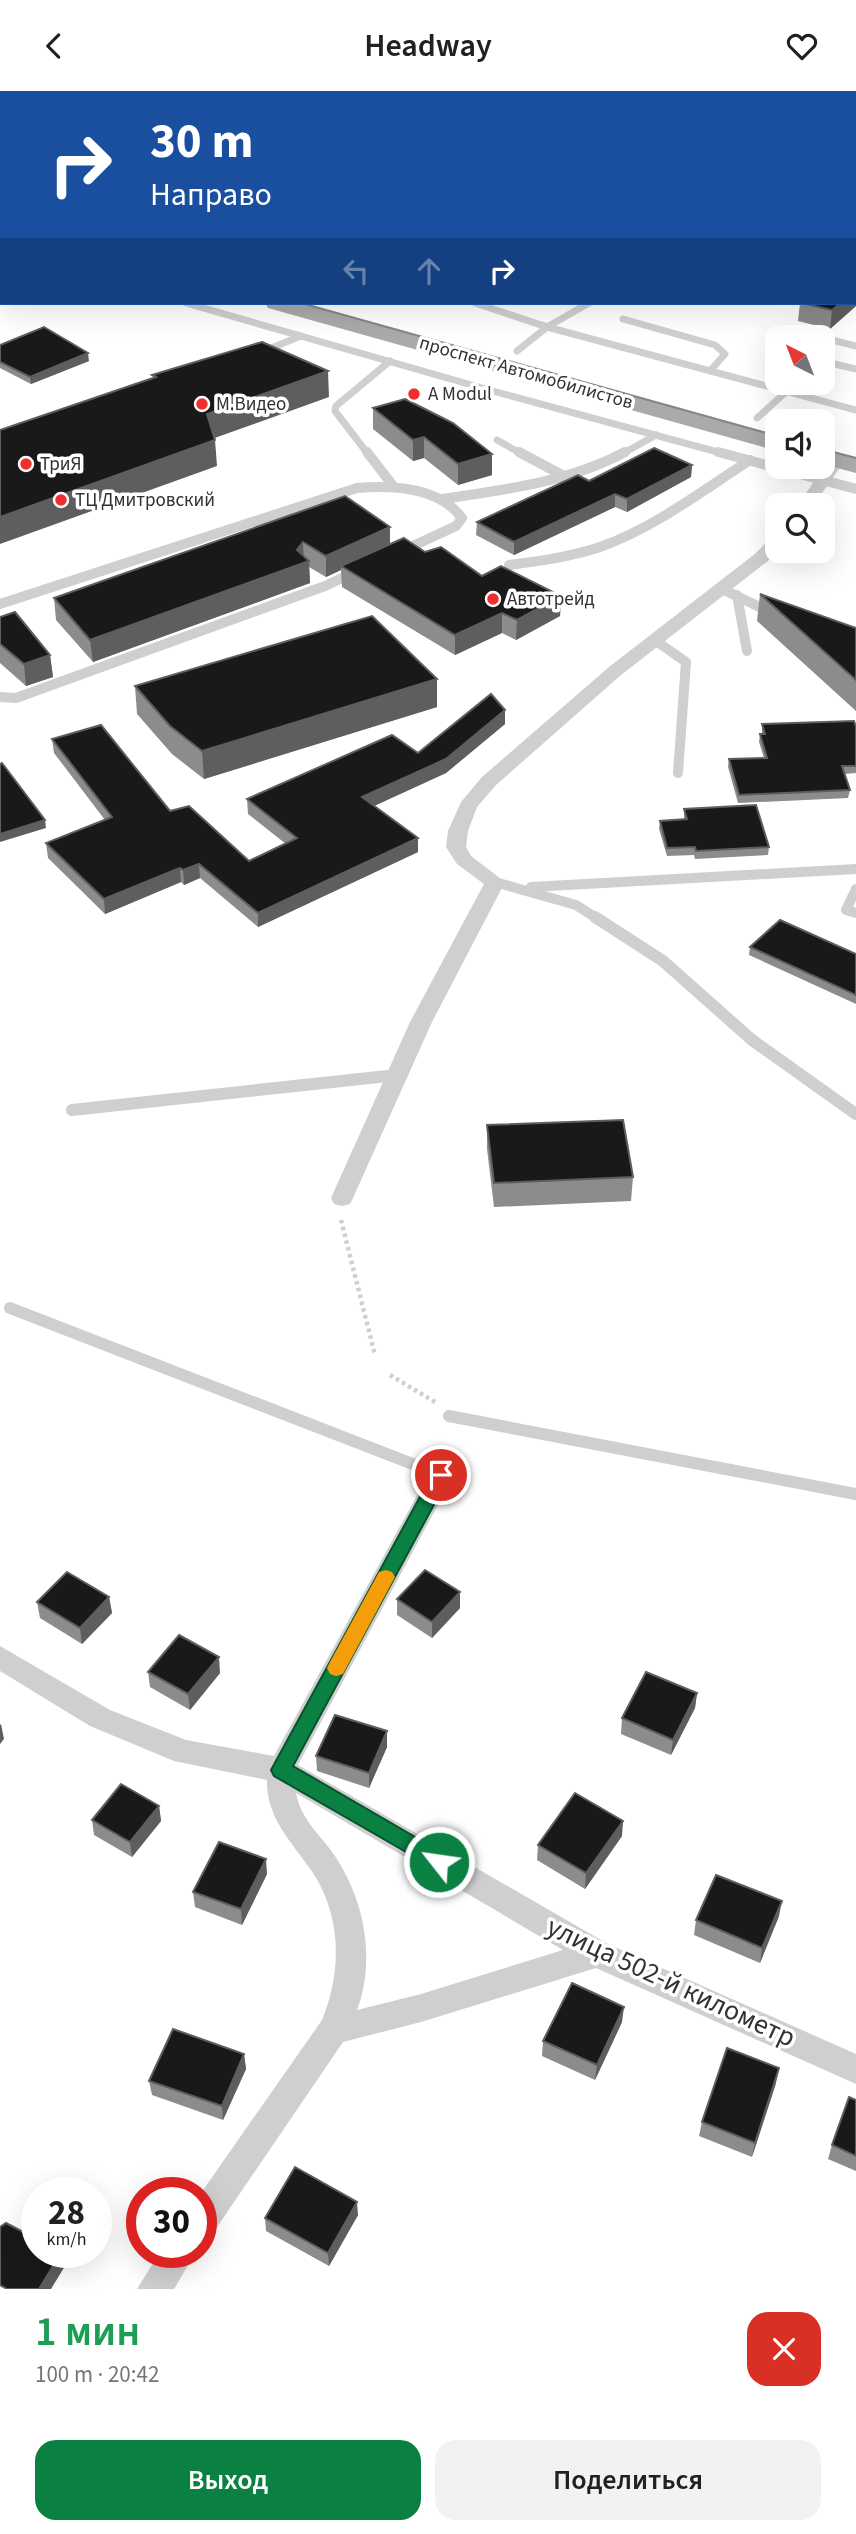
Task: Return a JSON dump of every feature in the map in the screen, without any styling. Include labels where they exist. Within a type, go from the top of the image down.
[{"type":"main road","name":"проспект Автомобилистов","points":[[283,305],[765,440]]},
{"type":"main road","name":"проспект Автомобилистов","points":[[347,305],[765,419]]},
{"type":"street","points":[[815,493],[839,461]]},
{"type":"street","points":[[342,1198],[421,1022],[495,882],[464,860],[456,847],[458,831],[468,806],[489,781],[615,671],[730,592],[765,554]]},
{"type":"street","points":[[217,2198],[333,2031],[346,2001],[352,1975],[347,1921],[332,1875],[288,1818],[279,1795],[281,1770],[441,1475]]},
{"type":"street","name":"улица 502-й километр","points":[[0,1657],[100,1718],[184,1752],[281,1770],[597,1954],[856,2069]]},
{"type":"street","points":[[333,2031],[422,2008],[597,1954]]},
{"type":"street","points":[[154,2289],[169,2268]]},
{"type":"lane","points":[[193,305],[750,460],[839,461],[856,489]]},
{"type":"lane","points":[[481,305],[547,327],[765,385]]},
{"type":"lane","points":[[498,305],[547,327]]},
{"type":"lane","points":[[517,352],[547,327],[586,305]]},
{"type":"lane","points":[[623,319],[715,345],[725,354],[710,371]]},
{"type":"lane","points":[[247,358],[301,336]]},
{"type":"lane","points":[[835,341],[856,346]]},
{"type":"lane","points":[[390,362],[336,407],[335,411],[394,487]]},
{"type":"lane","points":[[835,364],[856,369]]},
{"type":"lane","points":[[802,395],[856,410]]},
{"type":"lane","points":[[442,499],[562,475],[604,463],[656,435]]},
{"type":"lane","points":[[497,440],[562,475]]},
{"type":"lane","points":[[509,565],[573,554],[610,543],[691,499],[750,460]]},
{"type":"lane","points":[[0,604],[357,488],[394,487],[442,499],[459,511],[462,518],[456,526],[397,553]]},
{"type":"lane","points":[[0,697],[16,698],[325,586],[373,564]]},
{"type":"lane","points":[[730,592],[778,616]]},
{"type":"lane","points":[[730,592],[747,651]]},
{"type":"lane","points":[[656,641],[686,662],[678,773]]},
{"type":"lane","points":[[520,888],[856,870]]},
{"type":"lane","points":[[495,882],[576,905],[663,961],[752,1040],[856,1114]]},
{"type":"lane","points":[[856,889],[846,910],[856,913]]},
{"type":"lane","points":[[72,1110],[397,1075]]},
{"type":"lane","points":[[10,1308],[441,1475]]},
{"type":"lane","points":[[449,1416],[856,1494]]},
{"type":"path","points":[[342,1198],[341,1228],[375,1355]]},
{"type":"building","points":[[810,305],[838,305],[832,310]]},
{"type":"building","points":[[44,327],[88,353],[30,377],[0,362],[0,345]]},
{"type":"building","points":[[262,342],[328,371],[207,414],[215,440],[0,517],[0,430],[156,377],[152,375]]},
{"type":"building","points":[[405,399],[453,423],[492,454],[458,464],[424,437],[413,440],[373,408]]},
{"type":"building","points":[[654,448],[692,465],[627,499],[615,494],[514,542],[477,522],[578,475],[589,481]]},
{"type":"building","points":[[345,496],[390,527],[326,556],[303,542],[297,550],[309,561],[90,640],[54,598]]},
{"type":"building","points":[[404,538],[425,552],[441,547],[482,576],[501,566],[561,596],[517,620],[502,613],[455,635],[341,566]]},
{"type":"building","points":[[760,594],[856,628],[856,680]]},
{"type":"building","points":[[15,612],[50,655],[24,664],[0,644],[0,617]]},
{"type":"building","points":[[372,616],[437,679],[202,751],[170,726],[135,686]]},
{"type":"building","points":[[491,694],[505,710],[446,759],[362,797],[418,838],[258,913],[199,864],[183,870],[180,868],[104,899],[46,843],[112,817],[52,739],[101,725],[170,811],[189,806],[249,861],[297,838],[247,799],[392,735],[418,753]]},
{"type":"building","points":[[854,721],[856,766],[842,766],[850,790],[739,795],[729,759],[767,758],[760,734],[765,734],[762,724]]},
{"type":"building","points":[[2,763],[45,820],[0,834]]},
{"type":"building","points":[[756,805],[769,847],[696,851],[695,847],[667,848],[660,821],[687,819],[684,809]]},
{"type":"building","points":[[780,920],[856,954],[856,995],[750,947]]},
{"type":"building","points":[[623,1120],[633,1177],[494,1183],[487,1125]]},
{"type":"building","points":[[425,1570],[460,1592],[432,1622],[397,1599]]},
{"type":"building","points":[[67,1572],[109,1597],[80,1628],[37,1602]]},
{"type":"building","points":[[179,1635],[219,1657],[188,1694],[148,1672]]},
{"type":"building","points":[[646,1672],[697,1693],[673,1740],[622,1718]]},
{"type":"building","points":[[335,1715],[387,1731],[369,1773],[316,1756]]},
{"type":"building","points":[[121,1784],[159,1806],[130,1842],[92,1820]]},
{"type":"building","points":[[575,1793],[623,1821],[586,1873],[538,1845]]},
{"type":"building","points":[[219,1842],[266,1859],[241,1909],[193,1892]]},
{"type":"building","points":[[716,1875],[782,1901],[762,1948],[696,1920]]},
{"type":"building","points":[[572,1983],[624,2007],[597,2065],[543,2041]]},
{"type":"building","points":[[173,2029],[244,2054],[222,2106],[149,2081]]},
{"type":"building","points":[[727,2048],[779,2068],[755,2143],[702,2122]]},
{"type":"building","points":[[849,2097],[856,2100],[856,2156],[832,2145]]},
{"type":"building","points":[[295,2167],[357,2202],[328,2253],[265,2218]]},
{"type":"building","points":[[6,2223],[21,2231],[21,2268],[52,2268],[39,2289],[7,2289],[0,2285],[0,2227]]},
{"type":"tram line","points":[[308,305],[765,433]]},
{"type":"tram line","points":[[835,452],[856,458]]},
{"type":"slow traffic","points":[[336,1668],[386,1577]]},
{"type":"place","name":"A Modul","points":[[414,394]]},
{"type":"place","name":"М.Видео","points":[[202,404]]},
{"type":"place","name":"ТриЯ","points":[[26,464]]},
{"type":"place","name":"ТЦ Дмитровский","points":[[61,500]]},
{"type":"place","name":"Автотрейд","points":[[493,599]]},
{"type":"route","points":[[439,1862],[281,1770],[441,1475]]}]
